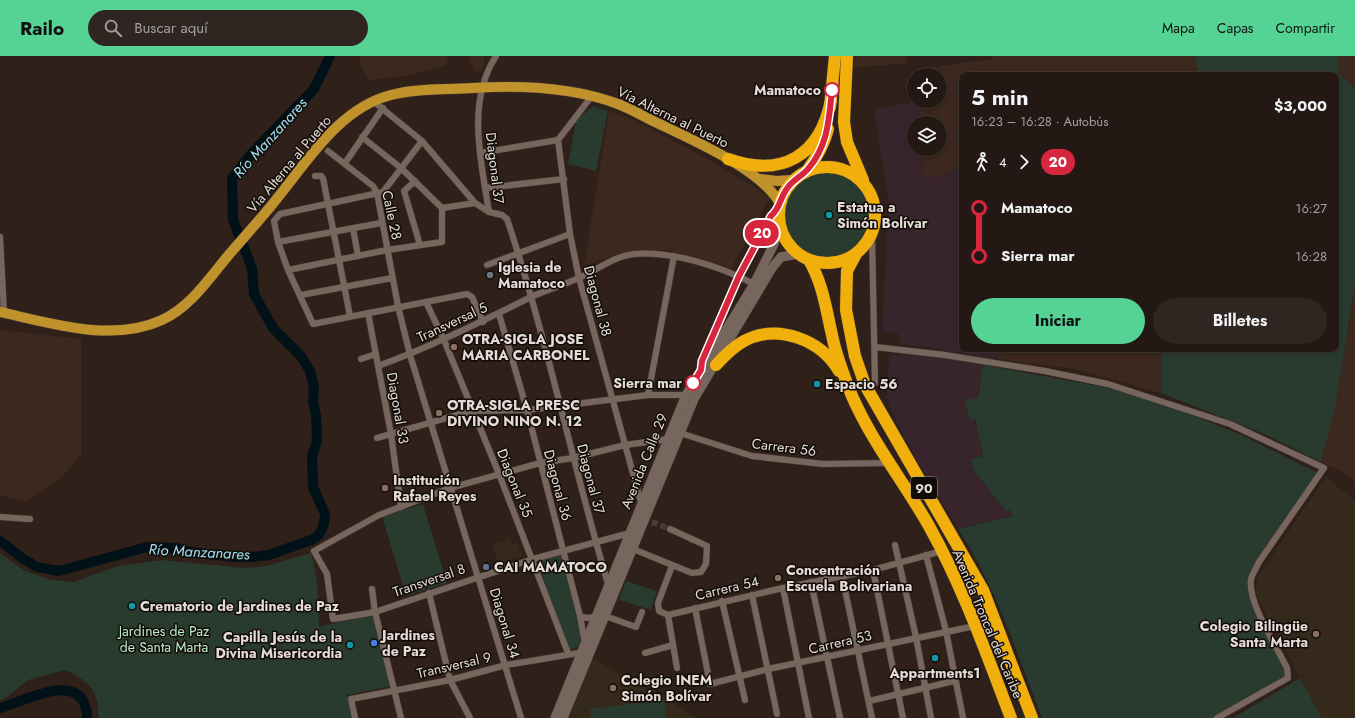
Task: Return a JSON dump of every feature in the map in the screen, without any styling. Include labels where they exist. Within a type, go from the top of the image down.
[{"type":"highway","name":"90","points":[[807,171],[817,158],[825,141],[830,121],[835,56]]},
{"type":"highway","name":"90","points":[[847,56],[844,122],[847,142],[865,185],[871,194],[876,214],[872,234],[865,246],[856,254],[838,263],[819,263],[809,260],[798,254],[783,236],[780,224],[779,206],[785,191],[793,180],[807,171],[822,166],[838,167],[853,174],[865,185]]},
{"type":"highway","points":[[728,159],[747,165],[767,167],[786,162],[804,152],[818,138],[824,126],[831,100]]},
{"type":"highway","name":"Avenida Troncal del Caribe","points":[[856,254],[847,271],[846,310],[854,356],[865,385],[983,590],[1032,718]]},
{"type":"highway","name":"Avenida Troncal del Caribe","points":[[809,260],[817,273],[824,295],[834,342],[852,395],[865,424],[928,525],[942,551],[964,597],[1011,718]]},
{"type":"highway","points":[[716,365],[729,350],[746,340],[764,335],[784,334],[803,339],[820,348],[834,362],[852,395]]},
{"type":"main road","name":"Vía Alterna al Puerto","points":[[2,312],[70,326],[108,331],[133,329],[162,320],[189,302],[257,224],[321,144],[356,110],[373,101],[392,95],[406,93],[481,88],[535,88],[563,90],[618,104],[728,159],[770,189],[779,206]]},
{"type":"main road","name":"Vía Alterna al Puerto","points":[[758,179],[777,181],[793,180]]},
{"type":"main road","name":"Avenida Calle 29","points":[[563,718],[587,649],[595,617],[686,395],[754,284],[774,244],[780,224]]},
{"type":"main road","name":"Avenida Calle 29","points":[[555,718],[587,649],[605,616],[633,550],[649,520],[680,433],[694,399],[716,365],[772,268],[781,258],[798,254]]},
{"type":"street","points":[[481,88],[496,56]]},
{"type":"street","name":"Diagonal 37","points":[[481,88],[478,126],[488,212],[502,215],[507,219],[518,252],[608,584]]},
{"type":"street","points":[[480,153],[558,140],[591,97]]},
{"type":"street","points":[[373,101],[422,141],[475,203],[488,212]]},
{"type":"street","points":[[345,163],[383,108]]},
{"type":"street","points":[[288,270],[387,250],[442,242],[442,208],[401,168],[362,137]]},
{"type":"street","name":"Diagonal 38","points":[[558,140],[570,234],[579,278],[641,505],[649,520]]},
{"type":"street","points":[[422,141],[386,190],[280,214],[274,221],[278,242],[288,270],[301,296],[311,322],[315,324],[398,306],[467,294],[472,297],[483,322]]},
{"type":"street","name":"Calle 28","points":[[328,151],[373,186],[377,193],[381,223],[398,306]]},
{"type":"street","points":[[316,176],[322,176],[329,204],[350,316]]},
{"type":"street","points":[[485,188],[564,179]]},
{"type":"street","points":[[415,181],[405,188],[404,194],[420,245]]},
{"type":"street","points":[[442,208],[475,203]]},
{"type":"street","points":[[701,370],[702,361],[739,276],[771,216],[779,206]]},
{"type":"street","points":[[278,242],[381,223]]},
{"type":"street","points":[[353,228],[358,256]]},
{"type":"street","points":[[486,265],[570,234]]},
{"type":"street","points":[[872,234],[875,382]]},
{"type":"street","points":[[0,237],[2,312]]},
{"type":"street","name":"Transversal 5","points":[[378,366],[410,355],[483,322],[531,297],[579,278],[617,258],[633,254],[655,253],[674,256],[739,276],[754,284]]},
{"type":"street","points":[[648,395],[674,256]]},
{"type":"street","points":[[301,296],[392,278]]},
{"type":"street","name":"Diagonal 35","points":[[426,302],[444,340],[499,474],[568,653]]},
{"type":"street","name":"Diagonal 34","points":[[398,306],[429,422],[506,665],[521,718]]},
{"type":"street","name":"Diagonal 33","points":[[368,313],[391,434],[400,507]]},
{"type":"street","name":"Diagonal 36","points":[[499,314],[527,410],[580,616],[587,649]]},
{"type":"street","points":[[875,347],[945,355],[1045,371],[1108,384],[1230,424],[1324,468],[1259,562],[1251,579],[1251,592],[1256,610],[1287,668],[1288,678],[1217,718]]},
{"type":"street","points":[[361,359],[376,354]]},
{"type":"street","points":[[377,438],[472,411],[527,410],[648,395],[686,395]]},
{"type":"street","name":"Carrera 56","points":[[680,433],[752,456],[824,464],[889,463]]},
{"type":"street","points":[[400,507],[450,488],[540,463],[668,439]]},
{"type":"street","name":"Transversal 8","points":[[400,507],[379,514],[314,551],[327,574],[333,619],[375,612],[478,576],[563,550],[630,533]]},
{"type":"street","points":[[0,517],[30,519]]},
{"type":"street","points":[[633,550],[692,573],[701,572],[706,564],[707,546],[670,530]]},
{"type":"street","points":[[895,545],[916,638],[931,718]]},
{"type":"street","name":"Carrera 54","points":[[668,615],[752,594],[872,570],[942,551]]},
{"type":"street","points":[[926,555],[946,631],[954,681],[963,718]]},
{"type":"street","points":[[672,566],[658,603],[659,610],[668,615],[677,668]]},
{"type":"street","points":[[872,570],[903,718]]},
{"type":"street","points":[[842,576],[872,718]]},
{"type":"street","points":[[811,582],[840,718]]},
{"type":"street","points":[[783,588],[809,718]]},
{"type":"street","name":"Transversal 8","points":[[372,590],[375,612]]},
{"type":"street","points":[[429,593],[450,680],[470,718]]},
{"type":"street","points":[[752,594],[777,714]]},
{"type":"street","points":[[722,601],[745,700]]},
{"type":"street","name":"Carrera 53","points":[[695,608],[710,684],[768,669],[828,658],[857,650],[975,626]]},
{"type":"street","points":[[375,612],[401,718]]},
{"type":"street","points":[[605,616],[636,627],[642,612]]},
{"type":"street","points":[[580,616],[586,618],[595,617]]},
{"type":"street","points":[[645,653],[673,645]]},
{"type":"street","name":"Transversal 9","points":[[355,718],[351,699],[450,680],[506,665],[587,649]]},
{"type":"street","points":[[869,701],[954,681]]},
{"type":"shaded area","points":[[360,56],[448,56],[447,65],[412,75],[369,80],[360,64]]},
{"type":"shaded area","points":[[469,56],[485,56],[482,71],[475,72],[470,64]]},
{"type":"shaded area","points":[[855,56],[907,56],[907,63],[853,68]]},
{"type":"shaded area","points":[[992,56],[1195,56],[1198,72],[959,72],[959,168],[936,178],[922,175],[921,156],[947,156],[947,116],[920,116],[919,108],[947,108],[947,68],[928,68],[992,59]]},
{"type":"shaded area","points":[[1338,56],[1355,56],[1355,88],[1339,74]]},
{"type":"shaded area","points":[[907,103],[907,108],[919,108],[920,116],[907,116],[907,156],[921,156],[922,175],[936,178],[959,168],[959,352],[997,352],[996,358],[992,359],[977,357],[930,347],[900,344],[898,333],[883,332],[882,323],[889,202],[874,109]]},
{"type":"shaded area","points":[[609,111],[632,119],[704,157],[770,197],[731,269],[666,250],[636,250],[584,265]]},
{"type":"shaded area","points":[[1355,284],[1355,482],[1341,471],[1321,462],[1335,409]]},
{"type":"shaded area","points":[[0,330],[81,339],[81,455],[62,477],[25,502],[0,495]]},
{"type":"shaded area","points":[[997,352],[1162,352],[1161,393],[1074,369],[996,359]]},
{"type":"shaded area","points":[[901,354],[948,358],[983,365],[978,398],[965,400],[970,420],[974,419],[983,456],[971,459],[973,469],[1006,510],[1010,510],[1013,516],[958,528],[937,495],[895,420],[887,397],[889,356]]},
{"type":"shaded area","name":"Colegio Bilingüe Santa Marta","points":[[1326,476],[1355,501],[1355,718],[1322,718],[1254,592],[1258,577]]},
{"type":"shaded area","points":[[510,538],[512,544],[517,543],[523,556],[498,564],[492,545]]},
{"type":"shaded area","name":"Colegio INEM Simón Bolívar","points":[[592,658],[698,718],[569,718]]},
{"type":"green space","points":[[1195,56],[1338,56],[1339,72],[1198,72]]},
{"type":"green space","points":[[1339,74],[1355,88],[1355,284],[1335,409],[1321,462],[1262,433],[1161,393],[1162,352],[1339,352]]},
{"type":"green space","points":[[593,106],[608,111],[596,171],[568,164],[576,121]]},
{"type":"green space","points":[[827,172],[843,176],[857,185],[866,199],[870,215],[866,231],[857,245],[843,254],[827,258],[811,254],[797,245],[788,231],[784,215],[788,199],[797,185],[811,176]]},
{"type":"green space","points":[[983,365],[1121,390],[1154,400],[1244,436],[1318,473],[1254,566],[1251,598],[1254,611],[1286,673],[1283,679],[1258,695],[1213,718],[1042,718],[995,597],[984,574],[958,529],[1013,516],[1010,510],[1006,511],[973,469],[971,459],[983,456],[975,419],[970,420],[965,400],[978,398]]},
{"type":"green space","points":[[423,504],[447,583],[406,596],[382,516]]},
{"type":"green space","name":"Jardines de Paz de Santa Marta","points":[[0,553],[25,571],[51,580],[74,582],[118,566],[162,560],[244,568],[266,566],[311,553],[318,590],[319,627],[373,613],[391,686],[347,695],[353,718],[98,718],[95,693],[80,678],[65,670],[28,680],[7,697],[0,700]]},
{"type":"green space","points":[[563,553],[583,645],[568,650],[551,605],[539,561]]},
{"type":"green space","points":[[626,581],[657,591],[651,610],[619,600]]},
{"type":"green space","points":[[1300,678],[1322,718],[1233,718]]},
{"type":"green space","points":[[664,700],[666,718],[591,718],[590,709]]},
{"type":"waterway","name":"Río Manzanares","points":[[0,541],[22,558],[37,567],[59,571],[147,547],[176,548],[197,553],[236,557],[269,555],[311,540],[319,535],[324,524],[325,514],[313,487],[312,456],[317,441],[316,416],[313,401],[314,388],[310,371],[300,355],[273,328],[254,294],[252,268],[233,220],[232,178],[253,152],[314,89],[330,56]]},
{"type":"waterway","name":"Río Manzanares","points":[[0,708],[45,693],[68,691],[77,695],[84,703],[87,718]]},
{"type":"tunnel","points":[[652,522],[670,529]]},
{"type":"bus line","name":"20","points":[[693,383],[701,370],[702,361],[739,276],[771,216],[779,209],[785,191],[793,180],[807,171],[817,158],[825,141],[830,121],[832,90]]},
{"type":"place","name":"Mamatoco","points":[[832,90]]},
{"type":"place","name":"Estatua a Simón Bolívar","points":[[829,215]]},
{"type":"place","name":"Iglesia de Mamatoco","points":[[490,275]]},
{"type":"place","name":"OTRA-SIGLA JOSE MARIA CARBONEL","points":[[454,347]]},
{"type":"place","name":"Sierra mar","points":[[693,383]]},
{"type":"place","name":"Espacio 56","points":[[817,384]]},
{"type":"place","name":"OTRA-SIGLA PRESC DIVINO NINO N. 12","points":[[439,413]]},
{"type":"place","name":"Institución Rafael Reyes","points":[[385,488]]},
{"type":"place","name":"CAI MAMATOCO","points":[[486,567]]},
{"type":"place","name":"Concentración Escuela Bolivariana","points":[[778,578]]},
{"type":"place","name":"Crematorio de Jardines de Paz","points":[[132,606]]},
{"type":"place","name":"Colegio Bilingüe Santa Marta","points":[[1316,634]]},
{"type":"place","name":"Jardines de Paz","points":[[374,643]]},
{"type":"place","name":"Capilla Jesús de la Divina Misericordia","points":[[350,645]]},
{"type":"place","name":"Appartments1","points":[[935,658]]},
{"type":"place","name":"Colegio INEM Simón Bolívar","points":[[613,688]]}]
